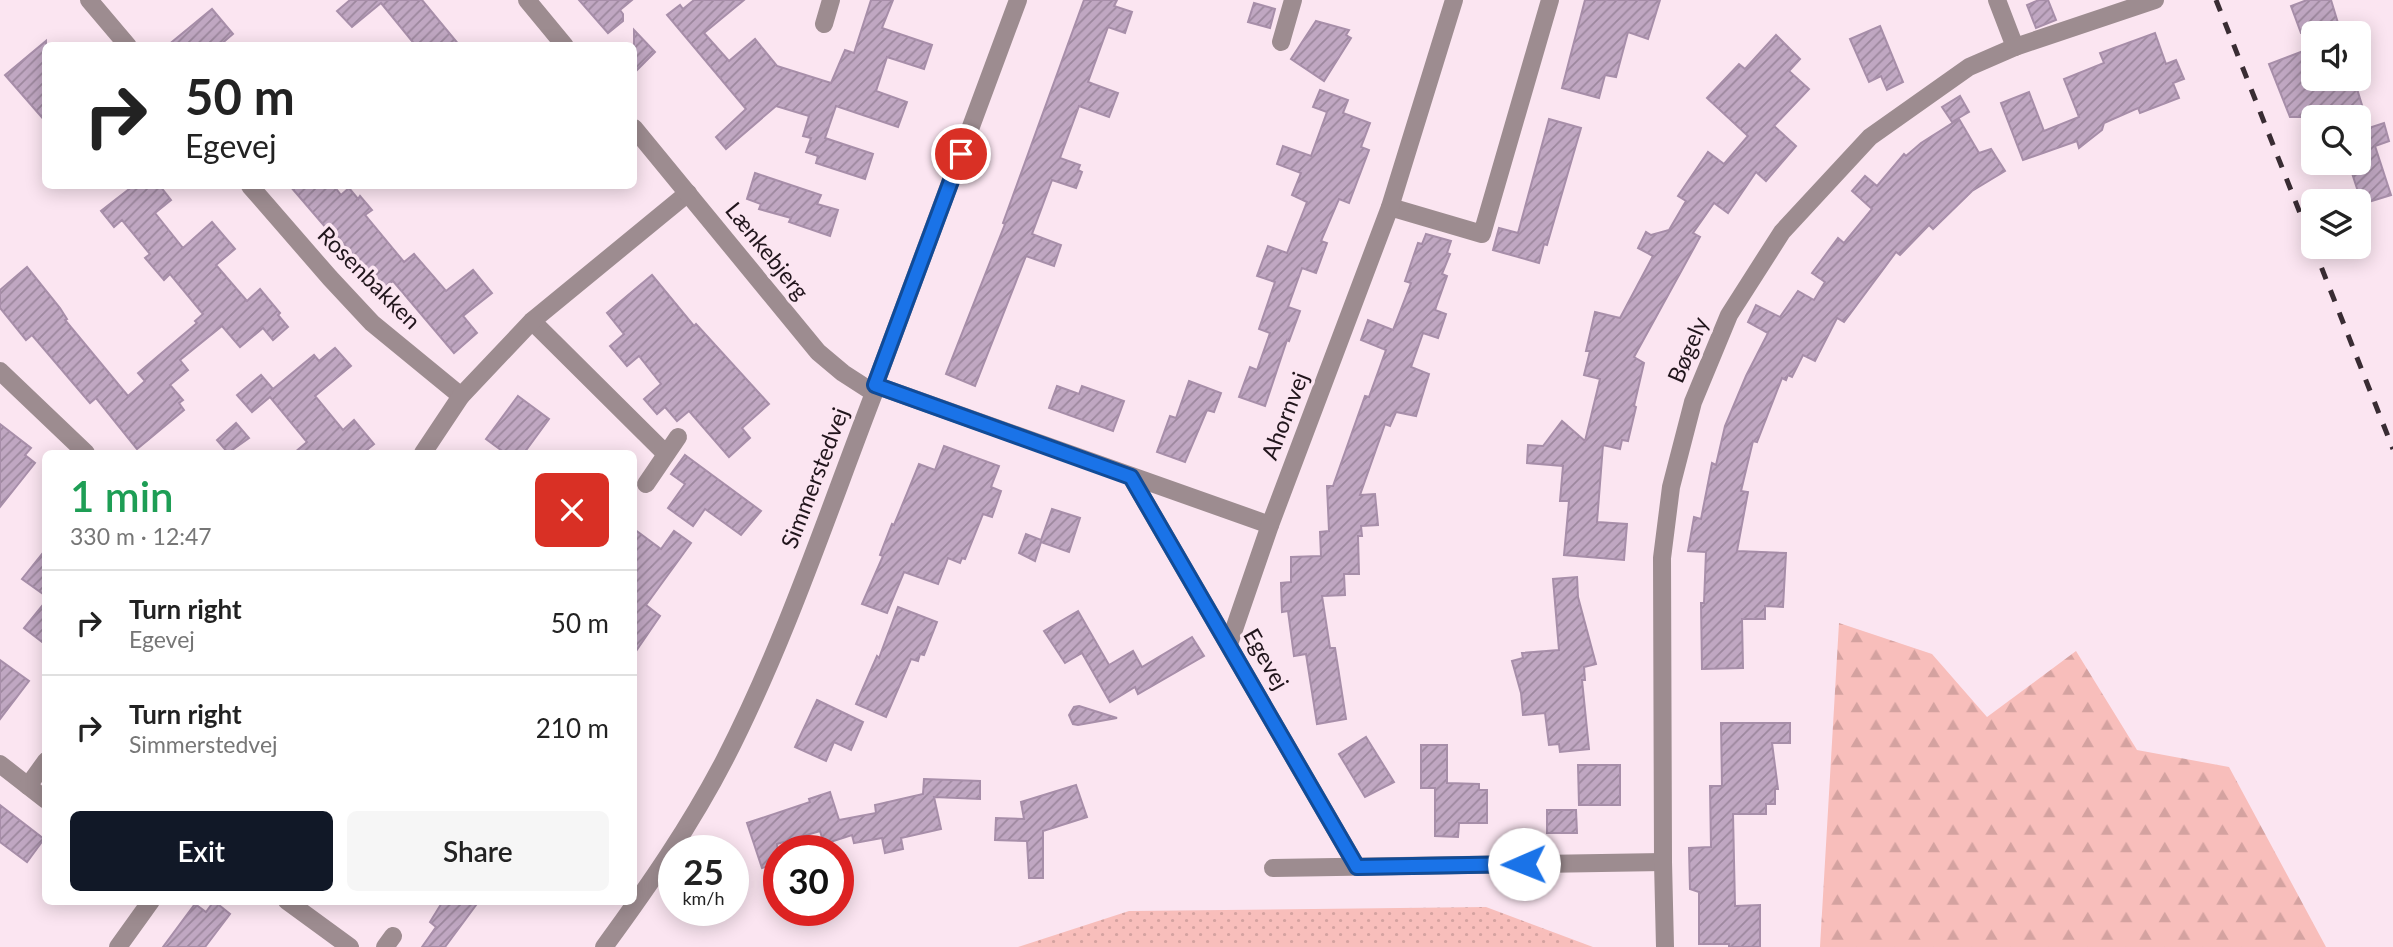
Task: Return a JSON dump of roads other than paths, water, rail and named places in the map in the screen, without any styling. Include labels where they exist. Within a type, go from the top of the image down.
[{"type":"street","points":[[89,0],[125,42]]},
{"type":"street","points":[[527,0],[562,42]]},
{"type":"street","points":[[824,24],[831,0]]},
{"type":"street","name":"Simmerstedvej","points":[[637,902],[658,873],[725,759],[779,642],[1018,0]]},
{"type":"street","points":[[1281,42],[1293,0]]},
{"type":"street","name":"Ahornvej","points":[[1229,644],[1270,525],[1390,207],[1454,0]]},
{"type":"street","points":[[1390,207],[1482,234],[1550,0]]},
{"type":"street","points":[[1997,0],[2015,47]]},
{"type":"street","name":"Bøgely","points":[[1665,947],[1662,558],[1671,486],[1693,402],[1729,316],[1782,232],[1870,137],[1969,66],[2015,47],[2155,0]]},
{"type":"street","name":"Lænkebjerg","points":[[637,132],[818,352],[843,373],[875,389]]},
{"type":"street","name":"Rosenbakken","points":[[253,189],[372,323],[461,396]]},
{"type":"street","points":[[425,450],[461,396],[532,321],[688,193]]},
{"type":"street","points":[[532,321],[666,454]]},
{"type":"street","points":[[3,380],[83,450]]},
{"type":"street","points":[[875,389],[1270,525]]},
{"type":"street","points":[[646,484],[678,437]]},
{"type":"street","name":"Egevej","points":[[1131,477],[1357,867]]},
{"type":"street","points":[[0,764],[42,797]]},
{"type":"street","points":[[27,786],[42,766]]},
{"type":"street","points":[[1273,868],[1663,862]]},
{"type":"street","points":[[118,947],[148,905]]},
{"type":"street","points":[[293,905],[351,947]]},
{"type":"street","name":"Simmerstedvej","points":[[604,947],[635,905]]},
{"type":"railway","points":[[2216,0],[2393,449]]}]
